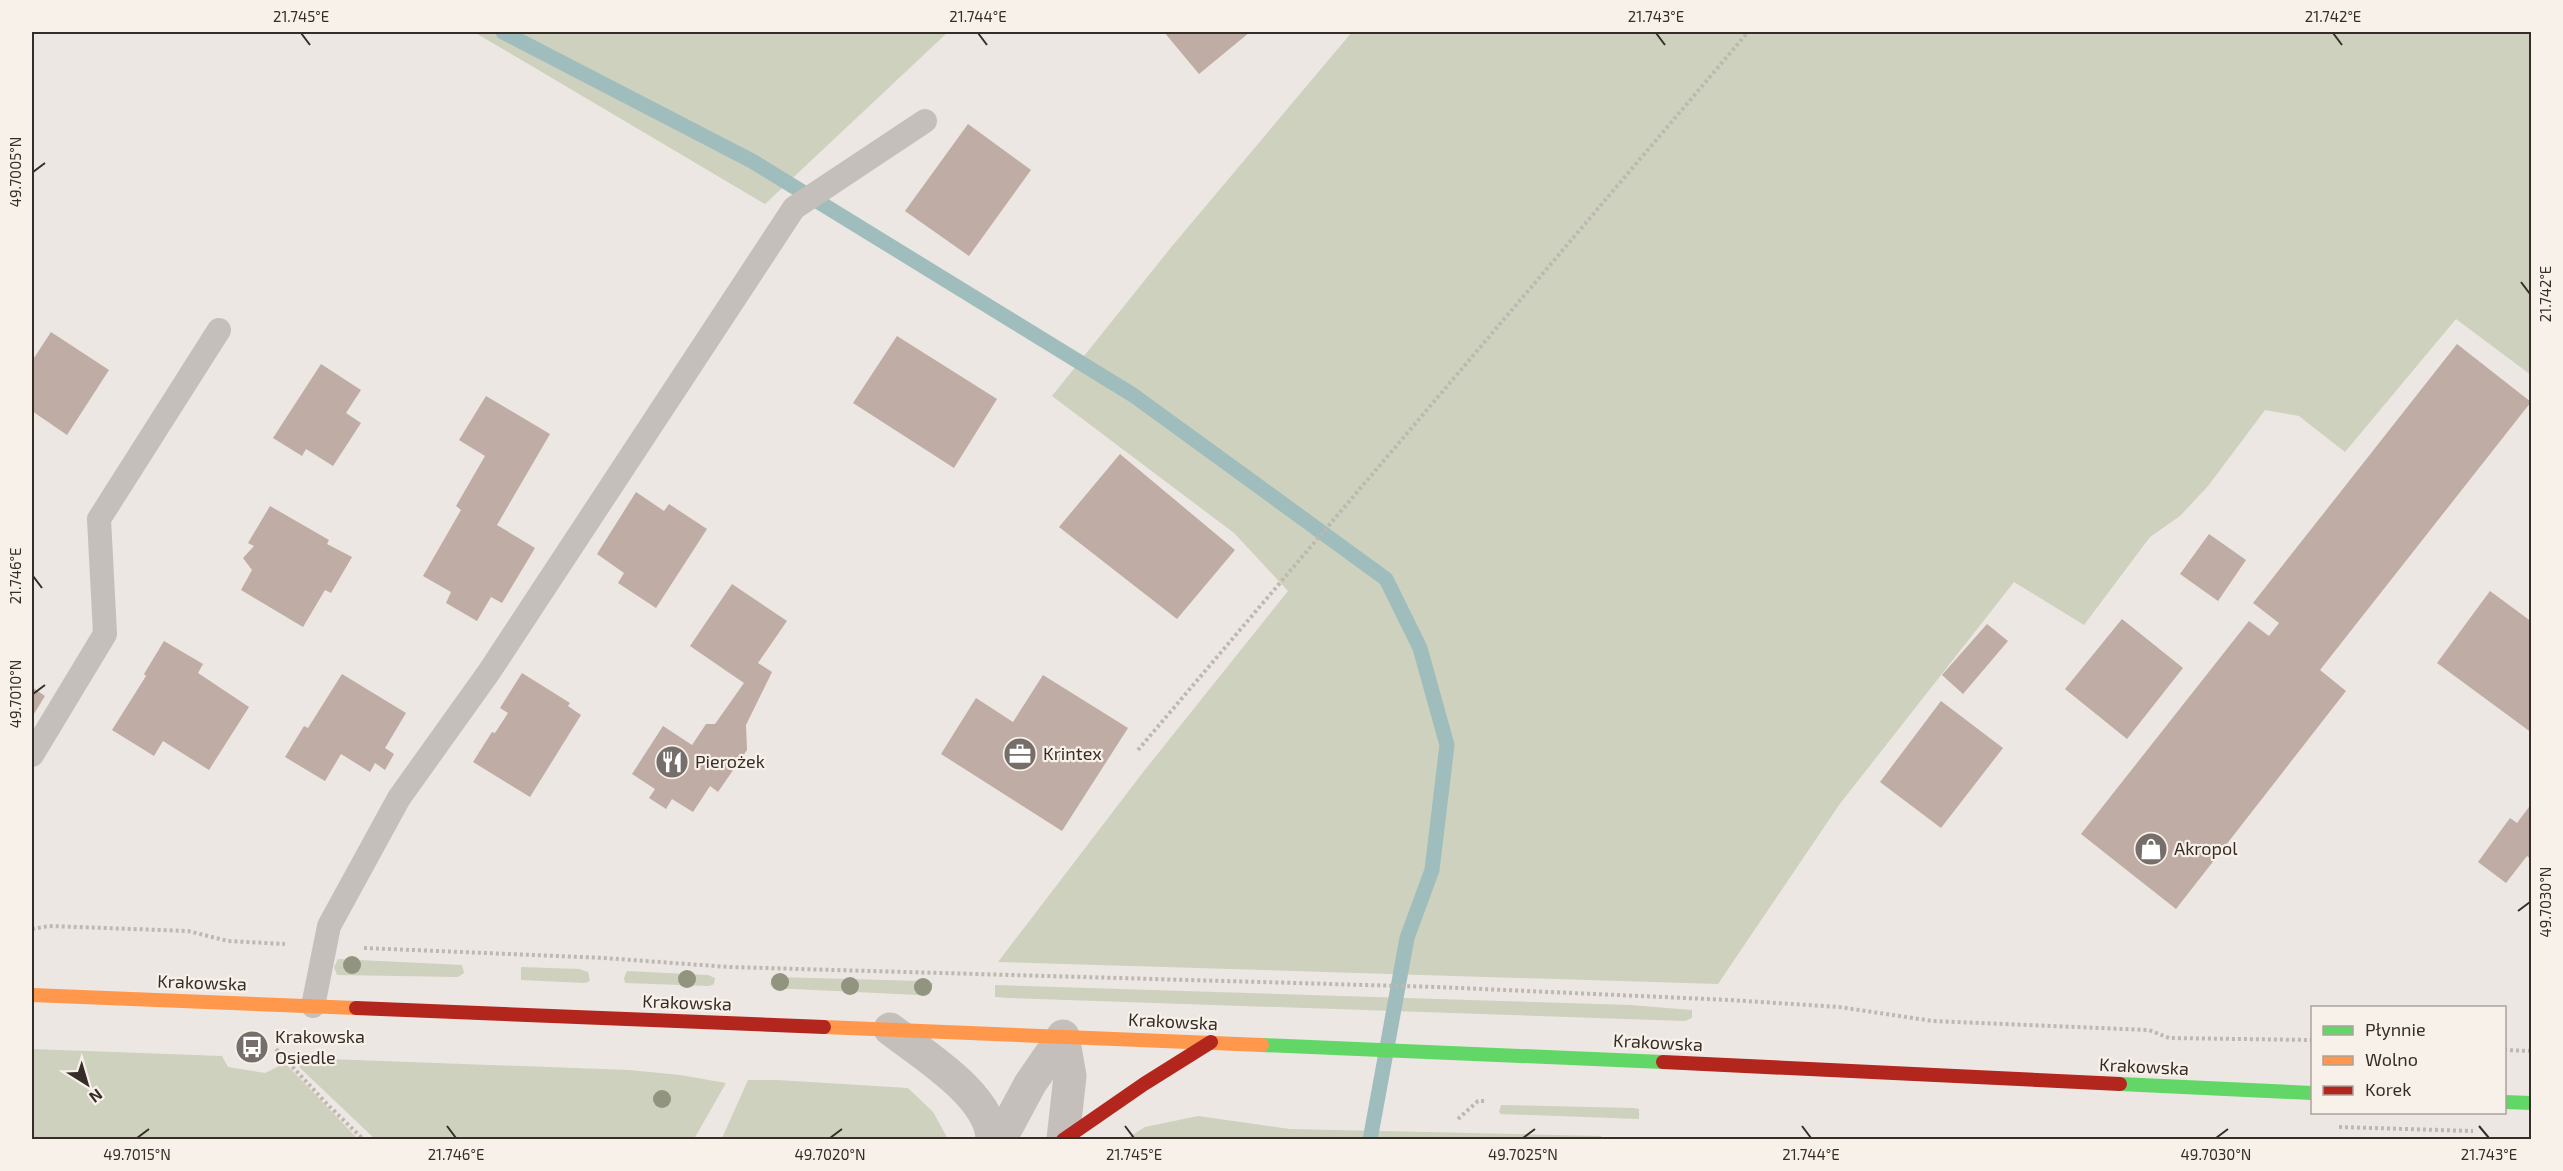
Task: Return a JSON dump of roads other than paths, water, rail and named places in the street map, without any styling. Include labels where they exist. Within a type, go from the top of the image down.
[{"type":"main road","name":"Krakowska","points":[[32,994],[1352,1048],[2311,1092]]},
{"type":"main road","points":[[1063,1139],[1211,1042]]},
{"type":"main road","points":[[2506,1102],[2532,1103]]},
{"type":"street","points":[[890,1029],[958,1082],[976,1101],[987,1119],[993,1140]]},
{"type":"street","points":[[1063,1036],[1070,1076],[1063,1139]]},
{"type":"street","points":[[1000,1140],[1030,1084],[1063,1036]]},
{"type":"lane","points":[[313,1006],[329,926],[399,798],[489,672],[794,208],[925,121]]},
{"type":"lane","points":[[32,755],[105,634],[99,519],[219,330]]},
{"type":"waterway","points":[[503,32],[752,161],[1133,395],[1386,579],[1420,648],[1447,745],[1432,870],[1407,938],[1370,1140]]},
{"type":"place","name":"Krintex","points":[[1020,754]]},
{"type":"place","name":"Pierożek","points":[[672,762]]},
{"type":"place","name":"Akropol","points":[[2151,849]]},
{"type":"place","name":"Krakowska Osiedle","points":[[252,1047]]}]
